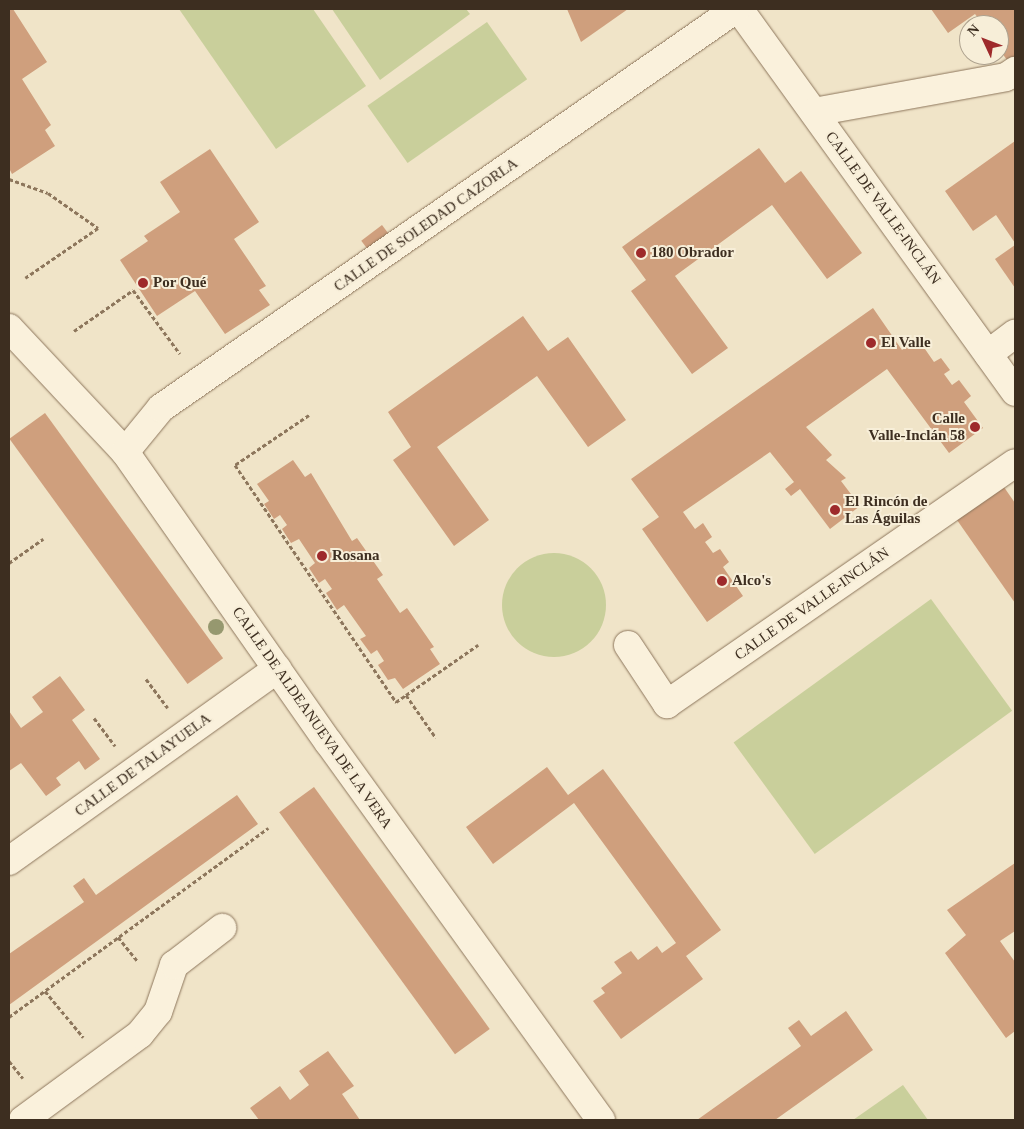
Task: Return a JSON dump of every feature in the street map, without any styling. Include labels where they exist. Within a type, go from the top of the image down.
[{"type":"street","name":"CALLE DE VALLE-INCLÁN","points":[[738,9],[1015,392]]},
{"type":"street","name":"CALLE DE SOLEDAD CAZORLA","points":[[125,452],[161,408],[738,9]]},
{"type":"street","name":"CALLE DE VALLE-INCLÁN","points":[[814,112],[1006,77],[1015,71]]},
{"type":"street","name":"CALLE DE ALDEANUEVA DE LA VERA","points":[[9,328],[125,452],[277,669],[601,1120]]},
{"type":"street","points":[[988,354],[1015,334]]},
{"type":"street","name":"CALLE DE VALLE-INCLÁN","points":[[628,645],[667,704],[1015,463]]},
{"type":"street","name":"CALLE DE TALAYUELA","points":[[9,861],[277,669]]},
{"type":"street","points":[[23,1120],[140,1034],[158,1012],[174,965],[222,928]]},
{"type":"path","points":[[9,179],[48,193],[98,228],[25,278]]},
{"type":"path","points":[[74,331],[133,290],[182,356]]},
{"type":"path","points":[[309,415],[235,465],[396,702],[478,645]]},
{"type":"path","points":[[9,564],[43,539]]},
{"type":"path","points":[[146,680],[172,712]]},
{"type":"path","points":[[406,695],[436,738]]},
{"type":"path","points":[[94,718],[118,750]]},
{"type":"path","points":[[9,1017],[268,828]]},
{"type":"path","points":[[118,937],[138,962]]},
{"type":"path","points":[[45,991],[87,1042]]},
{"type":"path","points":[[9,1061],[27,1083]]},
{"type":"green space","points":[[179,9],[313,9],[366,86],[276,149]]},
{"type":"green space","points":[[332,9],[466,9],[470,14],[380,80]]},
{"type":"green space","points":[[487,22],[527,79],[408,163],[367,106]]},
{"type":"green space","points":[[554,553],[574,557],[583,561],[591,568],[598,576],[602,585],[606,605],[602,625],[598,634],[591,642],[583,649],[574,653],[554,657],[534,653],[525,649],[517,642],[510,634],[506,625],[502,605],[506,585],[510,576],[517,568],[525,561],[534,557]]},
{"type":"green space","points":[[931,599],[1012,711],[815,854],[734,742]]},
{"type":"green space","points":[[903,1085],[928,1120],[853,1120]]},
{"type":"building","points":[[9,9],[13,9],[47,62],[22,79],[51,125],[45,130],[55,146],[12,174],[9,168]]},
{"type":"building","points":[[567,9],[628,9],[581,42]]},
{"type":"building","points":[[931,9],[1015,9],[1015,60],[1010,64],[1009,63],[1009,15],[959,15],[959,25],[948,33]]},
{"type":"building","points":[[1015,141],[1015,243],[996,215],[973,231],[945,191]]},
{"type":"building","points":[[759,148],[785,183],[801,171],[862,253],[827,279],[772,205],[675,276],[728,348],[692,374],[631,291],[646,280],[622,247]]},
{"type":"building","points":[[210,149],[259,222],[234,239],[266,286],[259,290],[270,305],[225,334],[195,291],[157,316],[120,260],[148,241],[144,236],[180,212],[160,182]]},
{"type":"building","points":[[382,225],[388,233],[367,249],[361,241]]},
{"type":"building","points":[[1015,245],[1015,288],[995,259]]},
{"type":"building","points":[[873,308],[902,350],[918,339],[934,362],[941,358],[950,370],[944,374],[952,385],[959,380],[971,396],[964,402],[983,428],[949,453],[887,369],[806,427],[832,455],[826,460],[846,478],[841,481],[860,506],[830,529],[800,489],[791,496],[785,489],[794,482],[770,452],[683,512],[695,529],[703,523],[712,537],[705,542],[713,553],[720,549],[729,562],[723,567],[743,596],[707,622],[642,529],[659,517],[631,479]]},
{"type":"building","points":[[523,316],[548,351],[568,337],[626,420],[588,447],[537,376],[437,447],[489,520],[454,546],[393,460],[411,447],[388,412]]},
{"type":"building","points":[[45,413],[223,658],[188,684],[9,439]]},
{"type":"building","points":[[293,460],[305,477],[311,473],[352,541],[357,538],[383,575],[377,579],[400,613],[407,608],[434,647],[430,649],[440,664],[403,689],[395,678],[388,680],[378,665],[384,661],[377,650],[371,654],[360,639],[366,636],[344,605],[337,610],[326,593],[332,589],[325,579],[319,583],[309,568],[315,563],[299,539],[291,543],[282,529],[287,525],[280,515],[274,519],[264,504],[269,501],[257,484]]},
{"type":"building","points":[[997,477],[1015,503],[1015,603],[950,510]]},
{"type":"building","points":[[60,676],[85,710],[72,720],[100,759],[85,770],[79,761],[56,778],[61,785],[46,796],[21,763],[9,771],[9,711],[21,728],[43,712],[32,697]]},
{"type":"building","points":[[547,767],[568,795],[603,769],[721,930],[686,956],[703,979],[621,1039],[593,1001],[605,993],[601,988],[622,973],[614,962],[631,951],[638,960],[657,946],[662,953],[676,943],[574,803],[493,864],[466,827]]},
{"type":"building","points":[[314,787],[490,1029],[455,1054],[279,812]]},
{"type":"building","points":[[237,795],[258,824],[9,1005],[9,954],[84,902],[73,886],[84,878],[96,895]]},
{"type":"building","points":[[1015,863],[1015,931],[1000,941],[1015,962],[1015,1031],[1006,1038],[945,953],[966,935],[947,910]]},
{"type":"building","points":[[846,1011],[873,1050],[775,1120],[697,1120],[801,1046],[788,1028],[799,1020],[811,1036]]},
{"type":"building","points":[[328,1051],[354,1086],[342,1094],[360,1120],[259,1120],[250,1108],[280,1086],[290,1100],[309,1085],[299,1071]]},
{"type":"place","name":"180 Obrador","points":[[641,253]]},
{"type":"place","name":"Por Qué","points":[[143,283]]},
{"type":"place","name":"El Valle","points":[[871,343]]},
{"type":"place","name":"Calle Valle-Inclán 58","points":[[975,427]]},
{"type":"place","name":"El Rincón de Las Águilas","points":[[835,510]]},
{"type":"place","name":"Rosana","points":[[322,556]]},
{"type":"place","name":"Alco's","points":[[722,581]]}]
